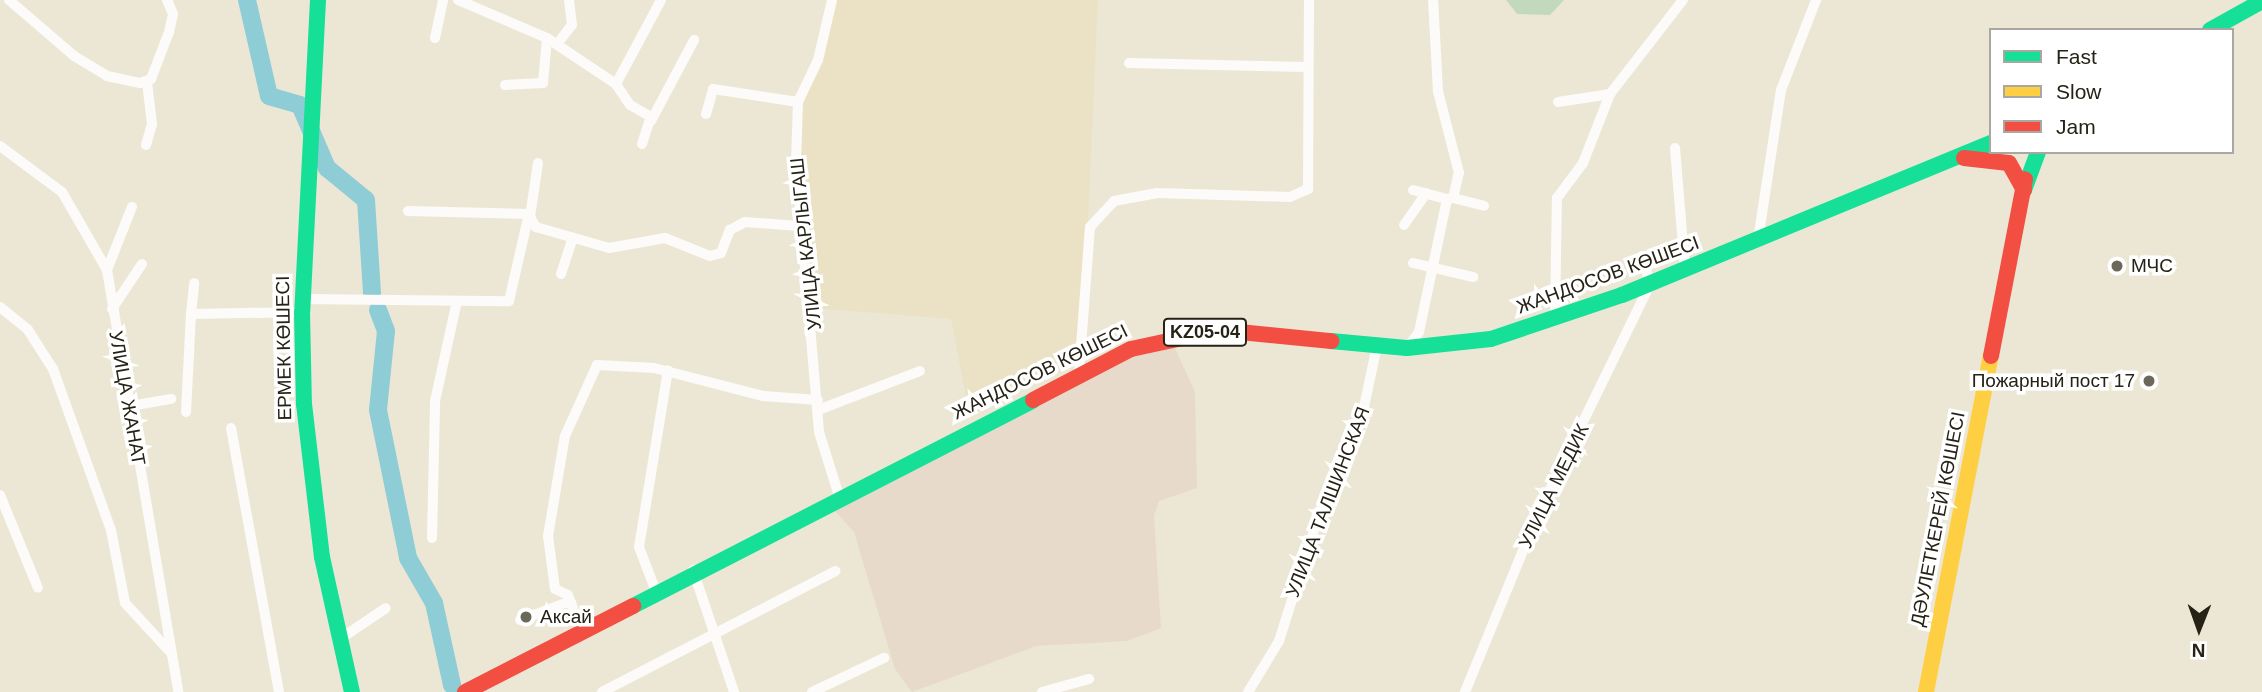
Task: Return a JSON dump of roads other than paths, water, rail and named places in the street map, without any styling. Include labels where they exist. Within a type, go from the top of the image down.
[{"type":"main road","name":"ЕРМЕК КӨШЕСІ","points":[[318,0],[302,306],[313,488],[352,692]]},
{"type":"main road","points":[[2214,28],[2262,1]]},
{"type":"main road","name":"ЖАНДОСОВ КӨШЕСІ","points":[[465,692],[655,589],[1131,349],[1191,332],[1247,331],[1407,348],[1491,339],[1650,284],[1989,144]]},
{"type":"main road","points":[[2024,190],[2029,154]]},
{"type":"main road","points":[[2024,190],[2037,154]]},
{"type":"main road","points":[[1957,158],[2000,159],[2018,172],[2024,190]]},
{"type":"main road","name":"ДӘУЛЕТКЕРЕЙ КӨШЕСІ","points":[[1926,692],[2024,190]]},
{"type":"street","points":[[9,0],[42,34],[90,66],[120,81],[147,82]]},
{"type":"street","points":[[146,145],[152,124],[147,82],[169,32],[173,14],[167,0]]},
{"type":"street","points":[[435,38],[443,0]]},
{"type":"street","points":[[458,0],[552,41],[616,84],[650,115]]},
{"type":"street","points":[[505,85],[543,83],[552,41],[572,25],[569,0]]},
{"type":"street","points":[[616,84],[661,0]]},
{"type":"street","name":"УЛИЦА КАРЛЫГАШ","points":[[832,0],[818,60],[798,102],[800,226],[818,405],[839,496]]},
{"type":"street","points":[[1079,373],[1090,227],[1114,201],[1140,194],[1302,194],[1313,172],[1307,67],[1309,0]]},
{"type":"street","points":[[1407,348],[1419,332],[1459,163],[1438,91],[1433,0]]},
{"type":"street","points":[[1555,319],[1554,207],[1583,163],[1610,94],[1684,0]]},
{"type":"street","points":[[1758,240],[1782,90],[1816,0]]},
{"type":"street","points":[[642,144],[650,115],[694,40]]},
{"type":"street","points":[[1129,63],[1307,67]]},
{"type":"street","points":[[706,114],[713,89],[798,102]]},
{"type":"street","points":[[1558,102],[1610,94]]},
{"type":"street","name":"УЛИЦА ЖАНАТ","points":[[0,146],[62,192],[107,270],[178,692]]},
{"type":"street","points":[[1675,148],[1685,270]]},
{"type":"street","points":[[191,314],[302,306],[509,301],[530,217],[538,163]]},
{"type":"street","points":[[1413,190],[1484,206]]},
{"type":"street","points":[[1404,225],[1426,193]]},
{"type":"street","points":[[107,270],[132,207]]},
{"type":"street","points":[[408,211],[530,217]]},
{"type":"street","points":[[530,217],[536,228],[609,248],[665,238],[710,256],[721,253],[730,230],[746,222],[800,226]]},
{"type":"street","points":[[561,274],[573,238]]},
{"type":"street","points":[[1642,256],[1650,284]]},
{"type":"street","points":[[1413,263],[1473,277]]},
{"type":"street","points":[[112,309],[142,264]]},
{"type":"street","points":[[186,412],[194,283]]},
{"type":"street","name":"УЛИЦА МЕДИК","points":[[1465,692],[1546,499],[1650,284]]},
{"type":"street","points":[[432,538],[435,401],[457,302]]},
{"type":"street","points":[[0,307],[28,330],[53,369],[111,530],[125,603],[172,654]]},
{"type":"street","name":"УЛИЦА ТАЛШИНСКАЯ","points":[[1248,692],[1279,641],[1321,508],[1361,421],[1377,346]]},
{"type":"street","points":[[581,629],[571,601],[555,589],[548,536],[556,469],[581,392],[597,365],[668,370],[763,396],[818,405],[920,371]]},
{"type":"street","points":[[655,589],[639,547],[668,370]]},
{"type":"street","points":[[130,406],[171,399]]},
{"type":"street","points":[[231,428],[279,692]]},
{"type":"street","points":[[0,495],[38,588]]},
{"type":"street","points":[[694,570],[734,692]]},
{"type":"street","points":[[602,692],[835,571]]},
{"type":"street","points":[[520,620],[571,601]]},
{"type":"street","points":[[340,639],[386,608]]},
{"type":"street","points":[[812,692],[884,658]]},
{"type":"street","points":[[1042,692],[1089,679]]},
{"type":"waterway","points":[[247,0],[269,96],[300,105],[327,168],[366,200],[372,293]]},
{"type":"waterway","points":[[378,310],[386,331],[378,410],[408,558],[434,603],[452,685]]},
{"type":"place","name":"МЧС","points":[[2117,266]]},
{"type":"place","name":"Пожарный пост 17","points":[[2149,381]]},
{"type":"place","name":"Аксай","points":[[526,617]]}]
